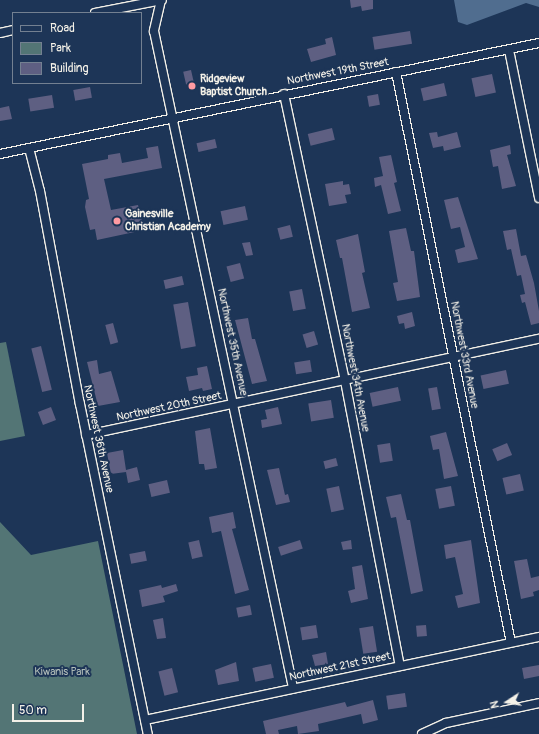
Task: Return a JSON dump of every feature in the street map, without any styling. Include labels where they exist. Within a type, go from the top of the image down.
[{"type":"street","points":[[100,12],[162,0]]},
{"type":"street","name":"Northwest 35th Avenue","points":[[162,0],[154,31],[174,118],[293,688]]},
{"type":"street","points":[[0,33],[12,30]]},
{"type":"street","name":"Northwest 19th Street","points":[[0,154],[284,94],[539,43]]},
{"type":"street","points":[[509,50],[539,198]]},
{"type":"street","name":"Northwest 33rd Avenue","points":[[396,72],[511,643]]},
{"type":"street","name":"Northwest 34th Avenue","points":[[284,94],[345,381],[400,666]]},
{"type":"street","name":"Northwest 36th Avenue","points":[[29,148],[40,191],[86,435],[148,734]]},
{"type":"street","name":"Northwest 20th Street","points":[[86,435],[234,405],[539,339]]},
{"type":"street","name":"Northwest 21st Street","points":[[145,720],[539,637]]},
{"type":"street","points":[[422,734],[446,723],[539,703]]},
{"type":"green space","points":[[6,342],[25,436],[0,441],[0,343]]},
{"type":"green space","name":"Kiwanis Park","points":[[0,522],[31,555],[98,541],[137,734],[0,734]]},
{"type":"water","points":[[454,0],[539,0],[539,7],[526,3],[467,25],[458,22]]},
{"type":"building","points":[[350,0],[373,0],[373,9],[362,11],[361,6],[351,8]]},
{"type":"building","points":[[410,31],[412,44],[375,50],[372,37]]},
{"type":"building","points":[[332,37],[336,55],[311,62],[307,49],[326,44],[325,39]]},
{"type":"building","points":[[191,70],[194,83],[186,84],[183,72]]},
{"type":"building","points":[[492,74],[496,93],[475,97],[471,78]]},
{"type":"building","points":[[444,83],[447,96],[424,101],[421,88]]},
{"type":"building","points":[[90,87],[92,98],[75,101],[73,90]]},
{"type":"building","points":[[378,94],[380,105],[369,107],[367,96]]},
{"type":"building","points":[[52,95],[54,108],[30,112],[28,99]]},
{"type":"building","points":[[9,106],[12,119],[0,121],[0,108]]},
{"type":"building","points":[[332,128],[335,140],[311,146],[308,134]]},
{"type":"building","points":[[437,132],[438,137],[457,132],[461,147],[444,151],[443,146],[433,148],[429,133]]},
{"type":"building","points":[[215,139],[217,148],[199,152],[196,143]]},
{"type":"building","points":[[510,145],[511,154],[507,155],[516,186],[502,189],[498,166],[493,167],[490,150]]},
{"type":"building","points":[[158,146],[162,168],[104,179],[111,210],[138,205],[144,230],[97,240],[95,229],[90,230],[85,207],[86,200],[89,199],[82,164],[108,159],[108,155],[120,153],[122,163],[148,158],[146,148]]},
{"type":"building","points":[[391,155],[397,182],[394,183],[401,211],[388,214],[381,185],[375,187],[374,178],[383,176],[379,157]]},
{"type":"building","points":[[343,181],[343,185],[349,184],[351,194],[345,195],[347,203],[329,206],[325,184]]},
{"type":"building","points":[[458,197],[478,259],[458,263],[455,250],[465,247],[460,227],[451,229],[444,200]]},
{"type":"building","points":[[245,206],[248,220],[223,225],[221,211]]},
{"type":"building","points":[[290,225],[293,237],[280,240],[277,228]]},
{"type":"building","points":[[406,228],[411,251],[414,251],[420,297],[397,301],[393,283],[398,282],[389,231]]},
{"type":"building","points":[[516,229],[521,256],[526,255],[534,283],[539,311],[539,323],[531,325],[525,302],[522,303],[520,295],[525,294],[521,275],[517,276],[511,249],[507,250],[503,231]]},
{"type":"building","points":[[358,234],[365,272],[362,273],[370,308],[352,312],[342,258],[340,258],[336,240]]},
{"type":"building","points":[[250,242],[253,255],[246,256],[242,243]]},
{"type":"building","points":[[240,263],[244,278],[231,282],[226,267]]},
{"type":"building","points":[[182,276],[184,285],[166,289],[163,280]]},
{"type":"building","points":[[302,289],[306,309],[293,311],[289,291]]},
{"type":"building","points":[[188,302],[196,346],[181,349],[173,305]]},
{"type":"building","points":[[412,312],[415,326],[405,329],[404,323],[399,324],[397,316]]},
{"type":"building","points":[[248,318],[252,339],[255,339],[267,381],[252,384],[235,320]]},
{"type":"building","points":[[113,323],[118,342],[110,344],[105,325]]},
{"type":"building","points":[[314,331],[318,344],[307,348],[303,335]]},
{"type":"building","points":[[41,346],[52,390],[42,392],[31,348]]},
{"type":"building","points":[[97,360],[99,374],[111,371],[120,402],[98,406],[87,362]]},
{"type":"building","points":[[310,360],[312,372],[296,374],[294,363]]},
{"type":"building","points":[[207,366],[212,389],[203,391],[202,388],[189,391],[186,377],[198,375],[197,368]]},
{"type":"building","points":[[506,370],[509,384],[483,389],[481,375]]},
{"type":"building","points":[[398,387],[401,401],[373,407],[370,393]]},
{"type":"building","points":[[437,387],[441,409],[432,410],[428,389]]},
{"type":"building","points":[[331,400],[334,418],[311,421],[308,404]]},
{"type":"building","points":[[51,407],[56,420],[43,425],[38,412]]},
{"type":"building","points":[[278,407],[282,424],[262,428],[261,420],[267,419],[265,410]]},
{"type":"building","points":[[210,428],[217,468],[205,470],[204,464],[199,464],[195,431]]},
{"type":"building","points":[[446,432],[458,476],[444,479],[439,449],[433,450],[430,436]]},
{"type":"building","points":[[390,443],[393,461],[380,463],[377,445]]},
{"type":"building","points":[[507,443],[512,455],[497,461],[492,449]]},
{"type":"building","points":[[123,450],[126,470],[137,467],[140,480],[128,483],[126,472],[111,474],[107,453]]},
{"type":"building","points":[[336,458],[338,466],[325,469],[323,461]]},
{"type":"building","points":[[279,468],[285,495],[288,494],[290,502],[276,505],[267,470]]},
{"type":"building","points":[[520,474],[524,491],[506,495],[502,478]]},
{"type":"building","points":[[167,480],[170,493],[151,497],[148,484]]},
{"type":"building","points":[[339,486],[344,509],[331,512],[326,489]]},
{"type":"building","points":[[451,486],[455,506],[439,509],[435,489]]},
{"type":"building","points":[[401,494],[407,520],[410,520],[423,591],[411,594],[396,517],[391,518],[386,497]]},
{"type":"building","points":[[233,512],[236,528],[232,529],[249,590],[235,594],[221,531],[212,533],[209,517]]},
{"type":"building","points":[[199,540],[203,557],[192,559],[188,542]]},
{"type":"building","points":[[300,540],[303,549],[281,556],[278,547]]},
{"type":"building","points":[[351,540],[352,549],[343,550],[341,542]]},
{"type":"building","points":[[471,540],[480,603],[458,608],[455,596],[463,594],[455,557],[446,559],[444,545]]},
{"type":"building","points":[[145,551],[147,561],[131,564],[129,554]]},
{"type":"building","points":[[527,559],[531,578],[539,576],[539,590],[533,592],[534,596],[521,599],[514,561]]},
{"type":"building","points":[[362,565],[368,599],[351,603],[348,591],[355,589],[352,567]]},
{"type":"building","points":[[176,584],[178,591],[163,596],[165,602],[142,607],[139,590],[161,585],[162,588]]},
{"type":"building","points":[[250,605],[252,615],[238,617],[236,608]]},
{"type":"building","points":[[163,618],[166,638],[157,639],[153,620]]},
{"type":"building","points":[[316,625],[318,638],[302,640],[300,628]]},
{"type":"building","points":[[426,625],[427,636],[417,637],[416,626]]},
{"type":"building","points":[[373,626],[377,652],[363,654],[359,628]]},
{"type":"building","points":[[326,652],[328,664],[315,666],[312,655]]},
{"type":"building","points":[[236,662],[239,681],[218,685],[215,670]]},
{"type":"building","points":[[271,664],[274,678],[255,682],[252,668]]},
{"type":"building","points":[[539,665],[539,676],[524,679],[522,668]]},
{"type":"building","points":[[172,668],[178,692],[164,696],[158,671]]},
{"type":"building","points":[[405,693],[407,707],[388,710],[386,696]]},
{"type":"building","points":[[373,700],[378,720],[363,724],[361,714],[318,724],[319,731],[298,734],[297,726],[278,730],[279,734],[266,734],[263,721],[345,702],[347,707]]},
{"type":"place","name":"Ridgeview Baptist Church","points":[[192,86]]},
{"type":"place","name":"Gainesville Christian Academy","points":[[117,221]]}]
